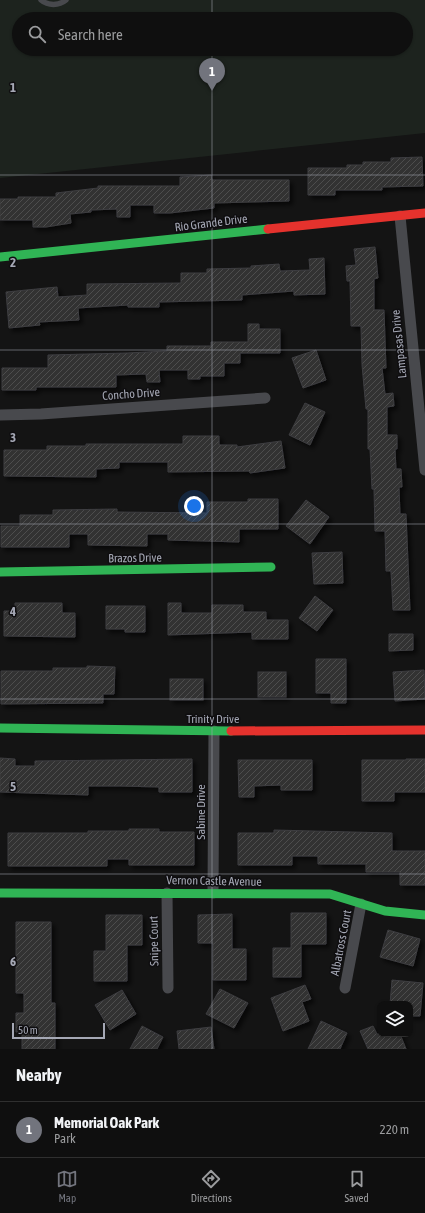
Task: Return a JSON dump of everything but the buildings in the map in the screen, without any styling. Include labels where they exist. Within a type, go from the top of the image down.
[{"type":"street","name":"Rio Grande Drive","points":[[0,257],[158,242],[342,220],[425,213]]},
{"type":"street","name":"Lampasas Drive","points":[[400,216],[425,470]]},
{"type":"street","name":"Concho Drive","points":[[0,415],[40,414],[265,398]]},
{"type":"street","name":"Brazos Drive","points":[[0,572],[271,567]]},
{"type":"street","name":"Trinity Drive","points":[[0,728],[214,731],[425,730]]},
{"type":"street","name":"Sabine Drive","points":[[213,893],[214,731]]},
{"type":"street","name":"Vernon Castle Avenue","points":[[0,893],[330,894],[385,911],[425,915]]},
{"type":"street","name":"Snipe Court","points":[[166,893],[168,988]]},
{"type":"street","name":"Albatross Court","points":[[345,988],[361,904]]},
{"type":"lane","points":[[41,0],[50,5],[63,3],[66,0]]},
{"type":"shaded area","points":[[0,0],[425,0],[425,133],[0,178]]},
{"type":"traffic: fast","points":[[0,257],[268,229]]},
{"type":"traffic: fast","points":[[0,572],[271,567]]},
{"type":"traffic: fast","points":[[0,728],[231,731]]},
{"type":"traffic: fast","points":[[0,893],[330,894],[385,911],[425,915]]},
{"type":"traffic: jam","points":[[268,229],[425,213]]},
{"type":"traffic: jam","points":[[231,731],[425,730]]},
{"type":"place","name":"Memorial Oak Park","points":[[212,91]]}]
